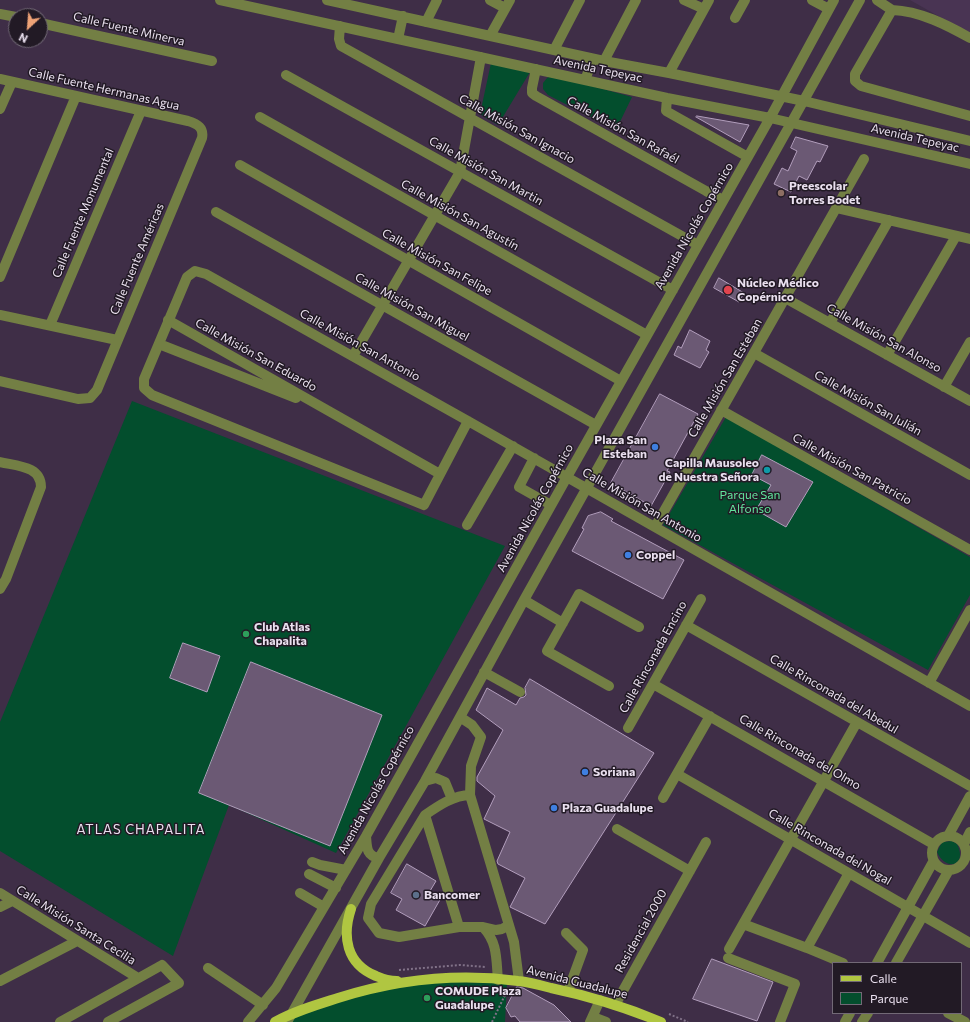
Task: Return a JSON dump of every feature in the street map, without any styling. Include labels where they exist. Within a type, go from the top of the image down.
[{"type":"main road","points":[[351,909],[347,924],[346,939],[351,955],[356,963],[365,970],[383,979],[413,981]]},
{"type":"main road","name":"Avenida Guadalupe","points":[[275,1022],[293,1012],[363,990],[413,981],[470,978],[519,981],[568,991],[628,1009],[661,1022]]},
{"type":"main road","points":[[628,1009],[638,1022]]},
{"type":"street","name":"Avenida Tepeyac","points":[[220,0],[667,98],[792,122],[970,164]]},
{"type":"street","name":"Avenida Tepeyac","points":[[328,0],[594,59],[669,72],[782,96],[970,141]]},
{"type":"street","points":[[426,22],[437,0]]},
{"type":"street","points":[[490,36],[507,4],[491,0]]},
{"type":"street","points":[[554,50],[580,0]]},
{"type":"street","points":[[604,61],[636,0]]},
{"type":"street","points":[[669,72],[707,4],[684,0]]},
{"type":"street","points":[[734,18],[745,0]]},
{"type":"street","points":[[812,0],[829,9]]},
{"type":"street","name":"Avenida Nicolás Copérnico","points":[[248,1022],[276,988],[366,836],[621,380],[770,118],[834,0]]},
{"type":"street","points":[[287,1022],[379,858],[425,781],[524,600],[860,0]]},
{"type":"street","points":[[877,0],[892,10],[903,10],[924,15],[970,38]]},
{"type":"street","points":[[892,10],[855,74],[855,81],[861,86],[970,116]]},
{"type":"street","points":[[398,39],[403,16]]},
{"type":"street","name":"Calle Fuente Minerva","points":[[48,25],[212,61]]},
{"type":"street","name":"Calle Misión San Ignacio","points":[[340,26],[339,38],[341,46],[698,245]]},
{"type":"street","points":[[353,356],[460,172],[481,57]]},
{"type":"street","points":[[585,80],[594,59]]},
{"type":"street","name":"Calle Misión San Rafaél","points":[[536,69],[532,93],[536,96],[724,200]]},
{"type":"street","name":"Calle Misión San Martin","points":[[286,75],[673,290]]},
{"type":"street","name":"Calle Fuente Hermanas Agua","points":[[0,79],[188,122],[196,124],[200,128]]},
{"type":"street","points":[[0,110],[12,82]]},
{"type":"street","points":[[0,277],[76,96]]},
{"type":"street","points":[[667,98],[666,111],[748,157]]},
{"type":"street","name":"Calle Fuente Monumental","points":[[50,325],[141,111]]},
{"type":"street","name":"Calle Misión San Agustín","points":[[260,117],[647,335]]},
{"type":"street","name":"Calle Fuente Américas","points":[[0,381],[78,399],[90,398],[97,390],[202,138],[203,133],[200,128]]},
{"type":"street","name":"Calle Misión San Esteban","points":[[655,527],[864,159]]},
{"type":"street","name":"Calle Misión San Felipe","points":[[240,165],[621,380]]},
{"type":"street","points":[[836,208],[970,239]]},
{"type":"street","name":"Calle Misión San Miguel","points":[[216,212],[596,425]]},
{"type":"street","points":[[830,322],[889,220]]},
{"type":"street","points":[[887,355],[956,236]]},
{"type":"street","name":"Calle Misión San Antonio","points":[[168,320],[187,277],[196,271],[206,274],[514,446],[970,706]]},
{"type":"street","name":"Calle Misión San Alonso","points":[[785,298],[970,401]]},
{"type":"street","points":[[0,314],[117,340]]},
{"type":"street","points":[[168,320],[144,379],[144,388],[152,395],[424,505],[468,420]]},
{"type":"street","name":"Calle Misión San Eduardo","points":[[168,320],[440,474]]},
{"type":"street","points":[[944,387],[970,342]]},
{"type":"street","name":"Calle Misión San Eduardo","points":[[159,344],[331,412]]},
{"type":"street","name":"Calle Misión San Julián","points":[[754,353],[970,475]]},
{"type":"street","name":"Calle Misión San Patricio","points":[[721,410],[970,550]]},
{"type":"street","points":[[467,524],[514,446]]},
{"type":"street","points":[[534,458],[519,487],[551,505]]},
{"type":"street","points":[[0,462],[33,470],[41,481],[41,487],[6,579],[0,589]]},
{"type":"street","points":[[609,686],[547,651],[579,594],[639,627]]},
{"type":"street","name":"Calle Rinconada Encino","points":[[628,728],[701,599]]},
{"type":"street","points":[[524,600],[563,623]]},
{"type":"street","points":[[929,683],[967,624],[970,610]]},
{"type":"street","name":"Calle Rinconada del Abedul","points":[[686,625],[970,786]]},
{"type":"street","points":[[484,672],[520,692]]},
{"type":"street","name":"Calle Rinconada del Olmo","points":[[653,684],[934,844]]},
{"type":"street","points":[[663,798],[710,716]]},
{"type":"street","points":[[460,717],[472,725],[482,737],[471,766],[470,795],[514,942],[519,981]]},
{"type":"street","points":[[784,1021],[795,984],[729,954],[743,924],[857,722]]},
{"type":"street","name":"Calle Rinconada del Nogal","points":[[677,774],[970,943]]},
{"type":"street","points":[[425,781],[436,778],[445,782],[452,799]]},
{"type":"street","points":[[470,795],[461,795],[452,799],[437,806],[425,816],[371,904],[368,918],[379,933],[399,937],[459,927],[483,927],[496,930],[502,929],[508,925]]},
{"type":"street","points":[[948,836],[970,796]]},
{"type":"street","points":[[425,816],[459,927]]},
{"type":"street","points":[[617,829],[690,871]]},
{"type":"street","points":[[964,844],[954,837],[942,837],[934,844],[931,850],[931,856],[934,862],[943,870],[949,870],[967,863],[964,844],[970,832]]},
{"type":"street","points":[[366,836],[369,853],[374,857],[379,858]]},
{"type":"street","name":"Residencial 2000","points":[[615,1005],[706,842]]},
{"type":"street","points":[[312,862],[346,870]]},
{"type":"street","points":[[878,962],[907,907],[934,862]]},
{"type":"street","points":[[897,962],[949,870]]},
{"type":"street","points":[[807,948],[849,873]]},
{"type":"street","points":[[308,874],[336,888]]},
{"type":"street","name":"Calle Misión Santa Cecilia","points":[[0,893],[138,978]]},
{"type":"street","points":[[300,893],[324,907]]},
{"type":"street","points":[[0,907],[12,901]]},
{"type":"street","points":[[743,924],[841,962]]},
{"type":"street","points":[[483,927],[490,935],[495,947],[498,980]]},
{"type":"street","points":[[566,933],[583,950],[568,991]]},
{"type":"street","points":[[0,981],[77,941]]},
{"type":"street","points":[[60,1022],[162,965],[179,983],[108,1022]]},
{"type":"street","points":[[208,968],[263,1004]]},
{"type":"street","points":[[600,1000],[592,1020],[606,1022]]},
{"type":"street","points":[[950,1014],[965,1022]]},
{"type":"path","points":[[492,1022],[504,997],[498,980]]},
{"type":"shaded area","points":[[910,0],[970,0],[970,34]]},
{"type":"green space","points":[[491,63],[530,72],[498,125],[480,114]]},
{"type":"green space","points":[[552,75],[632,97],[616,130],[548,95],[543,89],[543,83]]},
{"type":"green space","name":"Club Atlas Chapalita","points":[[132,401],[505,546],[336,853],[229,805],[173,956],[0,851],[0,722]]},
{"type":"green space","name":"Parque San Alfonso","points":[[726,417],[970,557],[970,595],[928,670],[663,525]]},
{"type":"green space","points":[[952,841],[957,844],[960,851],[960,857],[954,864],[950,864],[945,862],[937,852],[942,842]]},
{"type":"green space","name":"COMUDE Plaza Guadalupe","points":[[413,981],[507,983],[505,1022],[289,1022],[294,1013]]},
{"type":"building","points":[[696,117],[749,125],[740,142]]},
{"type":"building","points":[[796,137],[828,146],[820,162],[817,161],[807,180],[799,176],[791,192],[774,184],[782,168],[788,171],[797,151],[791,148]]},
{"type":"building","points":[[719,278],[744,293],[739,302],[714,288]]},
{"type":"building","points":[[690,330],[710,341],[706,350],[709,352],[700,368],[674,355],[678,346],[681,348]]},
{"type":"building","name":"Plaza San Esteban","points":[[660,394],[698,414],[667,471],[670,472],[651,506],[611,483]]},
{"type":"building","points":[[762,455],[813,482],[786,527],[756,510],[771,485],[752,475]]},
{"type":"building","name":"Coppel","points":[[601,512],[613,519],[611,521],[684,560],[663,599],[572,551],[584,529],[582,528],[588,516]]},
{"type":"building","points":[[183,643],[220,656],[207,692],[170,678]]},
{"type":"building","points":[[251,662],[382,715],[330,846],[199,793]]},
{"type":"building","name":"Plaza Guadalupe","points":[[530,679],[654,753],[545,924],[510,907],[525,878],[498,864],[497,861],[510,832],[484,819],[495,796],[477,781],[477,777],[503,730],[476,710],[487,688],[516,705],[520,698],[526,695],[525,688]]},
{"type":"building","name":"Bancomer","points":[[407,864],[436,881],[430,891],[441,898],[425,926],[396,910],[402,899],[391,893]]},
{"type":"building","points":[[712,959],[773,982],[757,1021],[693,999]]},
{"type":"building","points":[[517,987],[523,988],[554,1005],[571,1022],[520,1022],[515,1016],[511,1017],[506,1008]]},
{"type":"place","name":"Preescolar Torres Bodet","points":[[781,193]]},
{"type":"place","name":"Núcleo Médico Copérnico","points":[[728,290]]},
{"type":"place","name":"Plaza San Esteban","points":[[655,447]]},
{"type":"place","name":"Capilla Mausoleo de Nuestra Señora","points":[[767,470]]},
{"type":"place","name":"Coppel","points":[[628,555]]},
{"type":"place","name":"Club Atlas Chapalita","points":[[246,634]]},
{"type":"place","name":"Soriana","points":[[585,772]]},
{"type":"place","name":"Plaza Guadalupe","points":[[554,808]]},
{"type":"place","name":"Bancomer","points":[[416,895]]},
{"type":"place","name":"COMUDE Plaza Guadalupe","points":[[427,998]]},
{"type":"district","name":"ATLAS CHAPALITA","points":[[141,830]]}]
